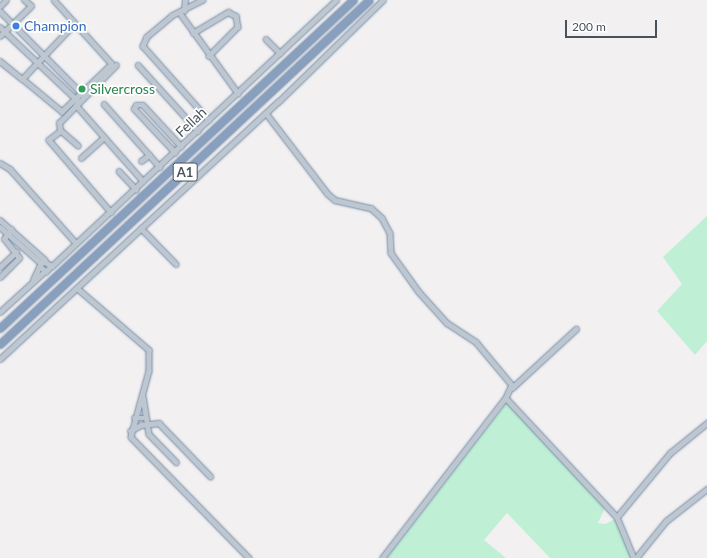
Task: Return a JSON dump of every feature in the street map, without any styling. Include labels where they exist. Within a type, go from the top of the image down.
[{"type":"highway","name":"A1","points":[[0,328],[353,0]]},
{"type":"highway","name":"A1","points":[[0,344],[369,0]]},
{"type":"street","points":[[0,6],[6,0]]},
{"type":"street","points":[[0,36],[30,6],[24,0]]},
{"type":"street","points":[[54,0],[74,24],[112,64],[59,123],[60,130],[78,146]]},
{"type":"street","points":[[185,0],[182,12],[193,33],[209,56],[238,92]]},
{"type":"street","points":[[203,0],[182,12],[147,37],[143,46],[209,120]]},
{"type":"street","name":"Fellah","points":[[0,312],[160,167],[336,0]]},
{"type":"street","points":[[0,359],[266,113],[382,0]]},
{"type":"street","points":[[0,11],[83,95]]},
{"type":"street","points":[[193,33],[228,12],[236,16],[238,27],[209,56]]},
{"type":"street","points":[[22,79],[74,24]]},
{"type":"street","points":[[0,27],[77,102],[104,137],[144,181]]},
{"type":"street","points":[[266,39],[280,53]]},
{"type":"street","points":[[0,61],[62,112],[77,102]]},
{"type":"street","points":[[83,95],[116,65]]},
{"type":"street","points":[[138,65],[198,130]]},
{"type":"street","points":[[104,104],[160,167]]},
{"type":"street","points":[[175,152],[134,109],[136,104],[143,105],[181,146]]},
{"type":"street","points":[[266,113],[328,194],[335,200],[371,208],[382,218],[390,233],[390,253],[418,292],[447,323],[481,346],[512,388]]},
{"type":"street","points":[[60,130],[49,142],[111,212]]},
{"type":"street","points":[[81,158],[104,137]]},
{"type":"street","points":[[141,161],[149,154]]},
{"type":"street","points":[[0,163],[10,169],[76,243]]},
{"type":"street","points":[[120,171],[136,189]]},
{"type":"street","points":[[0,220],[9,232],[43,263],[52,266]]},
{"type":"street","points":[[0,227],[9,232]]},
{"type":"street","points":[[141,228],[176,264]]},
{"type":"street","points":[[0,277],[19,259],[16,252],[2,237],[9,232]]},
{"type":"street","points":[[0,267],[16,252]]},
{"type":"street","name":"Fellah","points":[[32,282],[43,263],[59,257]]},
{"type":"street","points":[[43,263],[44,272]]},
{"type":"street","points":[[77,288],[148,348],[150,364],[130,431]]},
{"type":"street","points":[[383,558],[506,398],[512,388],[576,329]]},
{"type":"street","points":[[142,394],[150,435],[176,462]]},
{"type":"street","points":[[506,398],[617,517],[635,558],[666,521],[707,489]]},
{"type":"street","points":[[134,418],[146,418]]},
{"type":"street","points":[[130,431],[138,426],[159,423],[210,476]]},
{"type":"street","points":[[617,517],[670,453],[707,423]]},
{"type":"street","points":[[130,431],[249,558]]},
{"type":"green space","points":[[707,216],[707,341],[695,355],[657,311],[682,284],[663,257]]},
{"type":"green space","points":[[508,401],[605,508],[598,523],[605,524],[615,519],[633,558],[550,558],[507,513],[484,540],[506,558],[387,558]]},
{"type":"place","name":"Champion","points":[[16,26]]},
{"type":"place","name":"Silvercross","points":[[82,89]]}]
